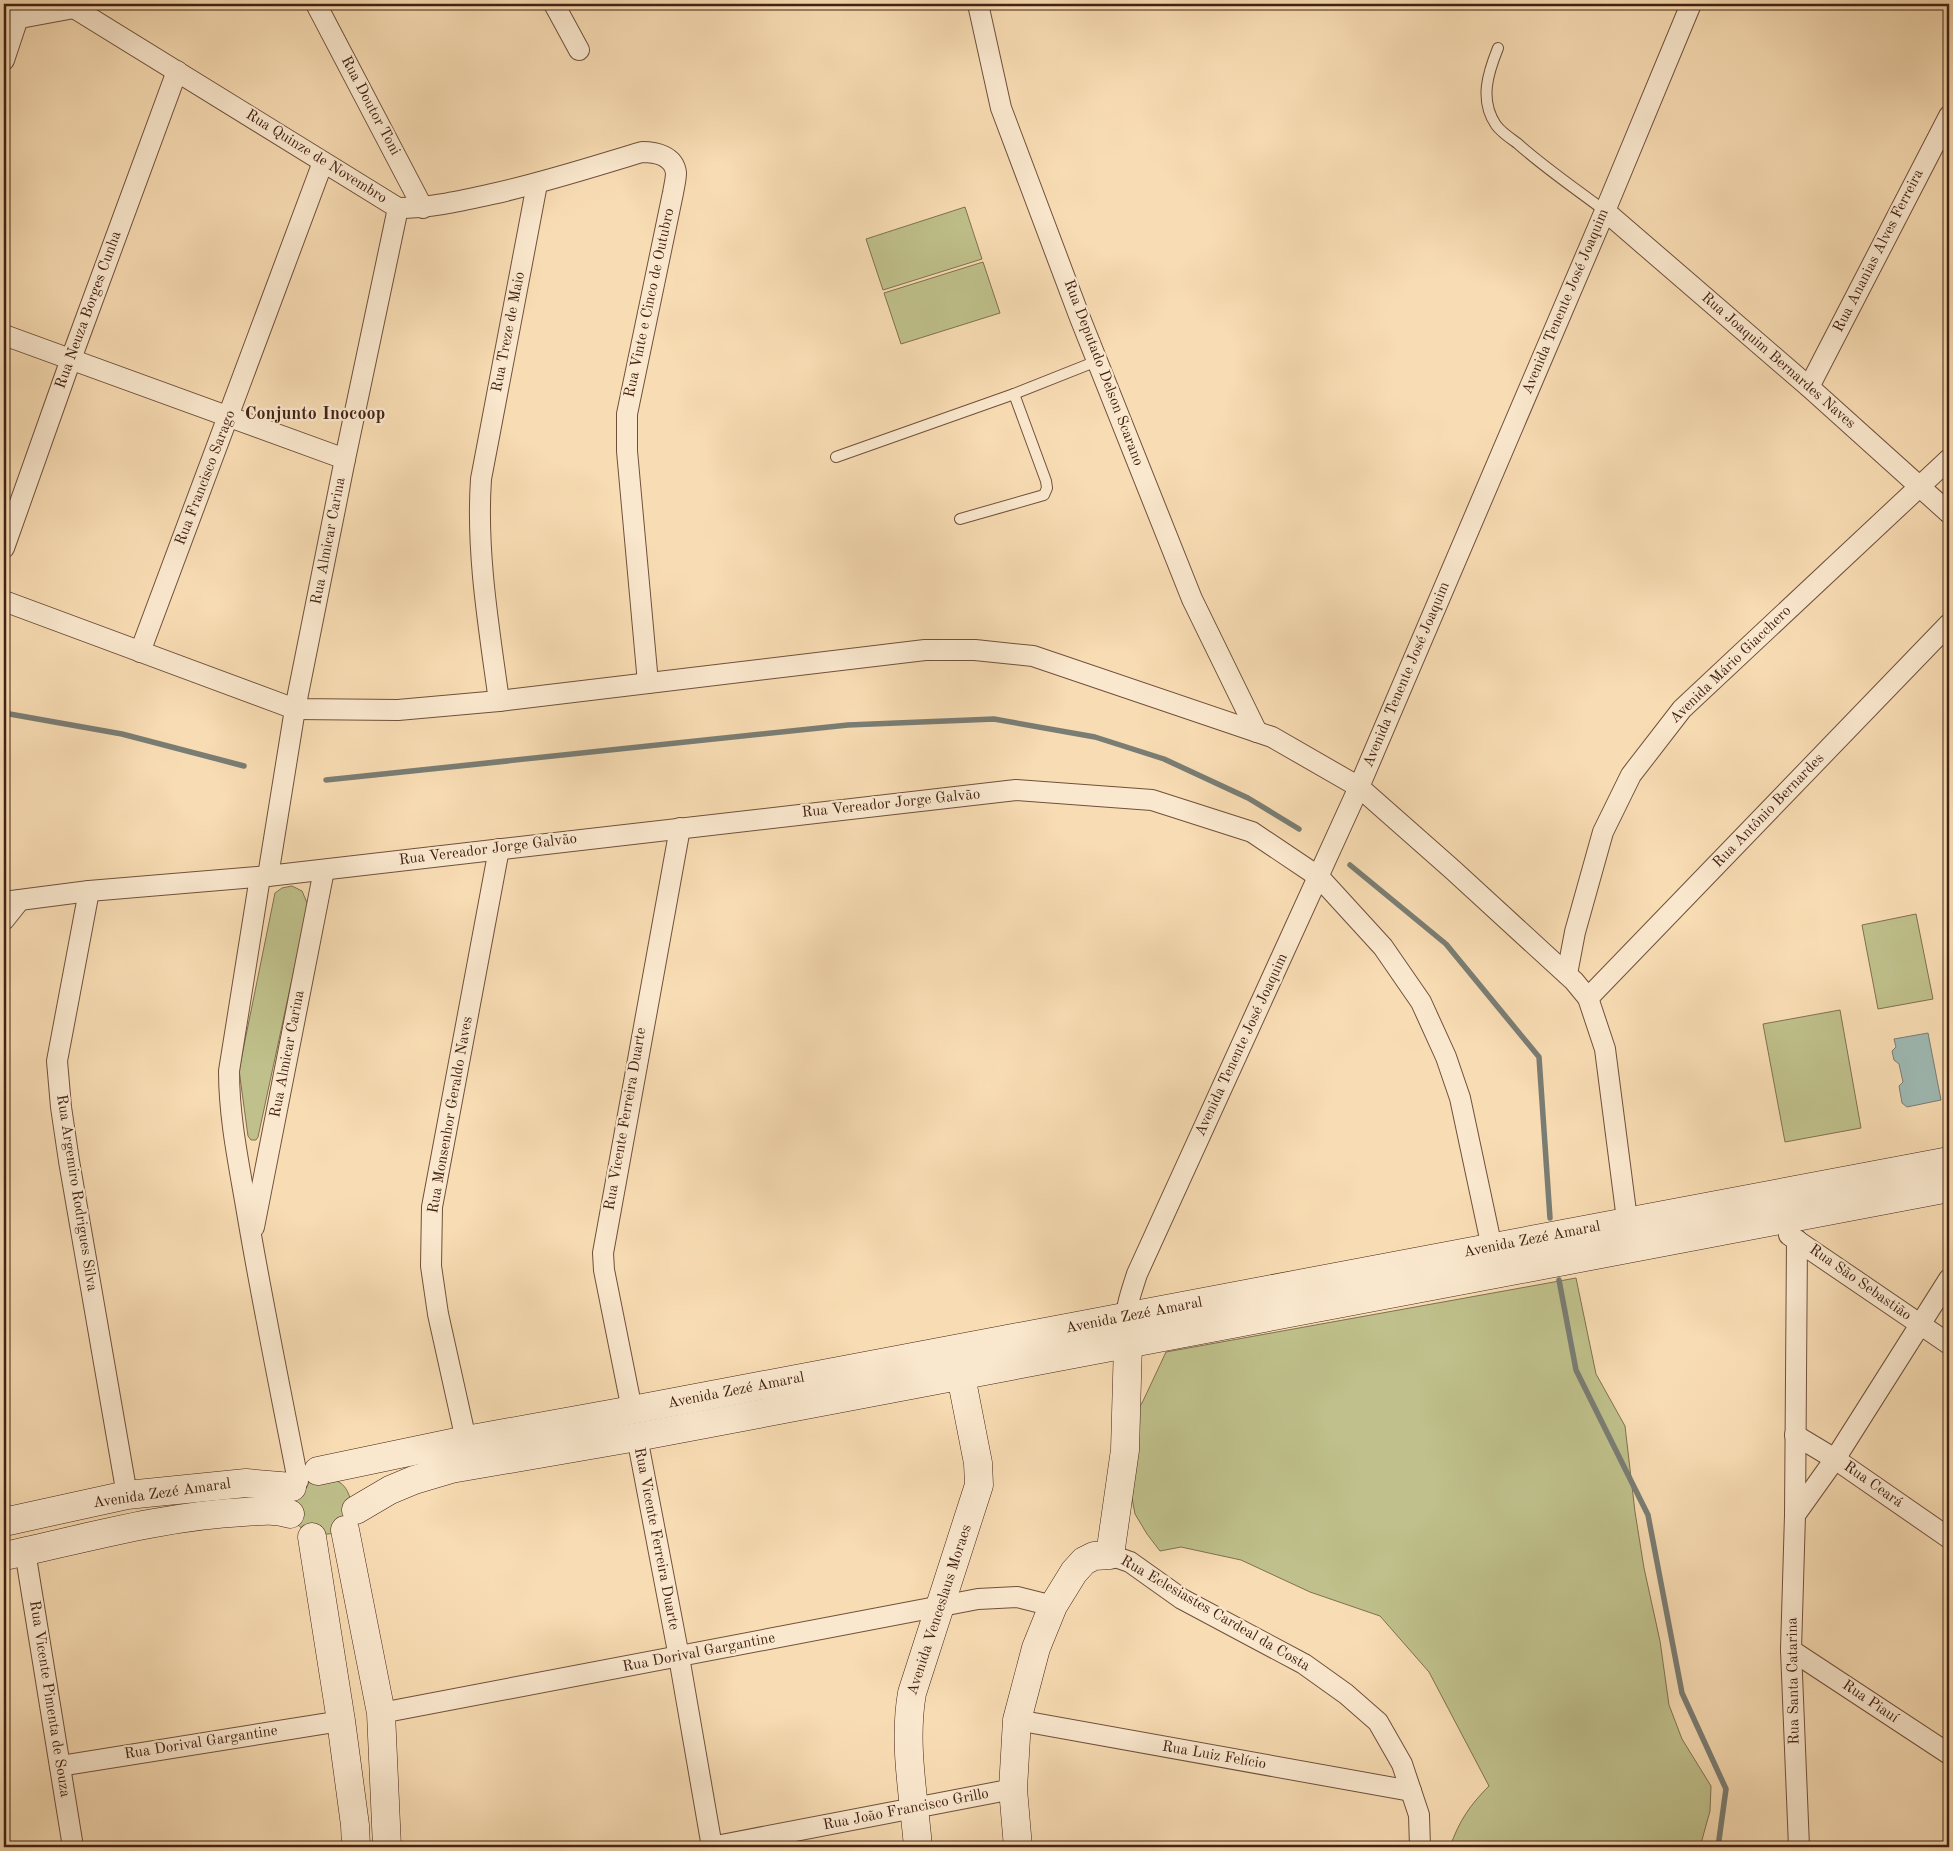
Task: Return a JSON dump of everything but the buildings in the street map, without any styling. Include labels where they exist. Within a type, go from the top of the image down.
[{"type":"main road","name":"Avenida Zezé Amaral","points":[[312,1537],[324,1538],[335,1536],[350,1520],[390,1490],[414,1480],[451,1469],[636,1437],[961,1376],[1127,1330],[1494,1260],[1627,1222],[1949,1161]]},
{"type":"main road","name":"Avenida Zezé Amaral","points":[[1494,1260],[1631,1249],[1949,1188]]},
{"type":"main road","name":"Avenida Zezé Amaral","points":[[4,1522],[127,1495],[303,1479],[466,1440],[967,1347],[1127,1330]]},
{"type":"main road","points":[[1018,1847],[1013,1789],[1017,1720],[1036,1648],[1053,1606],[1074,1572],[1084,1561],[1094,1556],[1110,1555],[1125,1450],[1127,1330]]},
{"type":"main road","points":[[961,1376],[960,1369],[967,1347]]},
{"type":"main road","name":"Avenida Venceslaus Moraes","points":[[918,1847],[908,1738],[908,1713],[912,1694],[942,1606],[979,1485],[978,1463],[961,1376]]},
{"type":"main road","name":"Avenida Zezé Amaral","points":[[303,1479],[331,1472],[342,1477],[351,1486],[356,1497],[350,1520]]},
{"type":"main road","points":[[303,1479],[288,1500],[290,1514],[297,1528],[312,1537],[341,1721],[355,1825],[356,1847]]},
{"type":"main road","name":"Avenida Zezé Amaral","points":[[14,1554],[124,1529],[222,1512],[278,1510],[290,1514]]},
{"type":"main road","points":[[350,1520],[381,1713],[387,1847]]},
{"type":"street","name":"Rua Doutor Toni","points":[[316,4],[423,208]]},
{"type":"street","points":[[554,4],[578,50]]},
{"type":"street","name":"Rua Deputado Delson Scarano","points":[[978,4],[1001,108],[1097,361],[1192,599],[1257,732]]},
{"type":"street","name":"Avenida Tenente José Joaquim","points":[[1127,1330],[1129,1297],[1137,1274],[1359,787],[1605,211],[1691,4]]},
{"type":"street","name":"Rua Quinze de Novembro","points":[[75,6],[177,72],[398,208],[423,208],[537,184],[642,152],[655,152],[667,158]]},
{"type":"street","points":[[4,60],[11,20],[75,6]]},
{"type":"street","name":"Rua Neuza Borges Cunha","points":[[4,548],[71,359],[177,72]]},
{"type":"street","name":"Rua Ananias Alves Ferreira","points":[[1809,387],[1942,148],[1949,116]]},
{"type":"street","name":"Rua Vinte e Cinco de Outubro","points":[[648,683],[626,451],[627,414],[673,193],[676,173],[673,165],[667,158]]},
{"type":"street","name":"Rua Francisco Sarago","points":[[140,652],[323,162]]},
{"type":"street","name":"Rua Treze de Maio","points":[[498,701],[485,595],[478,514],[480,479],[537,184]]},
{"type":"street","name":"Rua Almicar Carina","points":[[303,1479],[252,1238],[232,1125],[229,1071],[295,709],[398,208]]},
{"type":"street","name":"Rua Joaquim Bernardes Naves","points":[[1605,211],[1809,387],[1949,512]]},
{"type":"street","points":[[4,335],[345,459]]},
{"type":"street","name":"Avenida Mário Giacchero","points":[[1566,974],[1575,932],[1602,832],[1630,775],[1682,709],[1949,459]]},
{"type":"street","points":[[4,601],[295,709],[398,710],[498,701],[926,650],[975,650],[1033,656],[1272,737],[1359,787],[1566,974],[1588,998],[1605,1049],[1631,1249]]},
{"type":"street","name":"Rua Antônio Bernardes","points":[[1588,998],[1949,624]]},
{"type":"street","name":"Rua Vereador Jorge Galvão","points":[[12,901],[324,870],[1016,790],[1152,800],[1252,832],[1319,876],[1383,947],[1421,1002],[1446,1057],[1460,1098],[1494,1260]]},
{"type":"street","name":"Rua Vicente Ferreira Duarte","points":[[632,1410],[602,1253],[680,828]]},
{"type":"street","name":"Rua Monsenhor Geraldo Naves","points":[[466,1440],[438,1314],[431,1266],[432,1207],[499,850]]},
{"type":"street","name":"Rua Almicar Carina","points":[[252,1238],[324,870]]},
{"type":"street","name":"Rua Argemiro Rodrigues Silva","points":[[89,892],[57,1060],[61,1107],[69,1161],[127,1495]]},
{"type":"street","points":[[4,920],[12,901]]},
{"type":"street","name":"Rua São Sebastião","points":[[1771,1222],[1949,1344]]},
{"type":"street","name":"Rua Santa Catarina","points":[[1797,1240],[1792,1650],[1799,1847]]},
{"type":"street","points":[[1795,1515],[1835,1459],[1949,1279]]},
{"type":"street","name":"Rua Ceará","points":[[1796,1435],[1835,1459],[1949,1538]]},
{"type":"street","name":"Rua Vicente Ferreira Duarte","points":[[636,1437],[679,1657],[712,1847]]},
{"type":"street","name":"Rua Vicente Pimenta de Souza","points":[[14,1554],[60,1766],[73,1847]]},
{"type":"street","name":"Rua Eclesiastes Cardeal da Costa","points":[[1110,1555],[1130,1562],[1182,1599],[1304,1664],[1346,1694],[1378,1722],[1402,1764],[1419,1815],[1420,1847]]},
{"type":"street","name":"Rua Dorival Gargantine","points":[[381,1713],[978,1599],[1017,1597],[1053,1606]]},
{"type":"street","name":"Rua Piauí","points":[[1792,1650],[1949,1754]]},
{"type":"street","name":"Rua Luiz Felício","points":[[1017,1720],[1411,1791]]},
{"type":"street","name":"Rua Dorival Gargantine","points":[[60,1766],[341,1721]]},
{"type":"street","name":"Rua João Francisco Grillo","points":[[712,1847],[1013,1789]]},
{"type":"lane","points":[[1498,48],[1488,74],[1486,91],[1488,106],[1496,126],[1529,154],[1605,211]]},
{"type":"lane","points":[[836,457],[1014,394],[1097,361]]},
{"type":"lane","points":[[960,519],[1044,495],[1047,488],[1046,480],[1014,394]]},
{"type":"green space","points":[[965,207],[982,259],[883,290],[866,239]]},
{"type":"green space","points":[[983,262],[1000,313],[901,344],[884,293]]},
{"type":"green space","points":[[292,886],[302,891],[308,905],[258,1137],[256,1140],[251,1140],[248,1136],[239,1070],[275,893],[282,888]]},
{"type":"green space","points":[[1916,914],[1933,999],[1878,1009],[1862,925]]},
{"type":"green space","points":[[1840,1010],[1861,1128],[1785,1142],[1763,1024]]},
{"type":"green space","points":[[1576,1278],[1596,1374],[1625,1426],[1635,1512],[1644,1568],[1660,1641],[1669,1705],[1682,1739],[1711,1786],[1710,1811],[1700,1847],[1450,1847],[1457,1829],[1466,1814],[1489,1786],[1429,1672],[1380,1616],[1310,1592],[1241,1560],[1181,1547],[1160,1551],[1135,1514],[1128,1477],[1130,1424],[1166,1352]]},
{"type":"green space","points":[[314,1476],[329,1478],[340,1483],[344,1486],[350,1498],[352,1506],[334,1533],[312,1533],[298,1525],[295,1520],[292,1499],[304,1481]]},
{"type":"water","points":[[1928,1033],[1941,1100],[1907,1107],[1902,1103],[1899,1086],[1903,1082],[1899,1064],[1894,1060],[1892,1051],[1896,1047],[1894,1039]]},
{"type":"waterway","points":[[4,713],[122,734],[244,766]]},
{"type":"waterway","points":[[326,780],[848,725],[994,719],[1095,737],[1164,759],[1248,798],[1299,829]]},
{"type":"waterway","points":[[1350,865],[1446,944],[1539,1057],[1550,1218]]},
{"type":"waterway","points":[[1559,1280],[1576,1370],[1648,1515],[1682,1693],[1726,1789],[1718,1847]]},
{"type":"district","name":"Conjunto Inocoop","points":[[315,414]]}]
